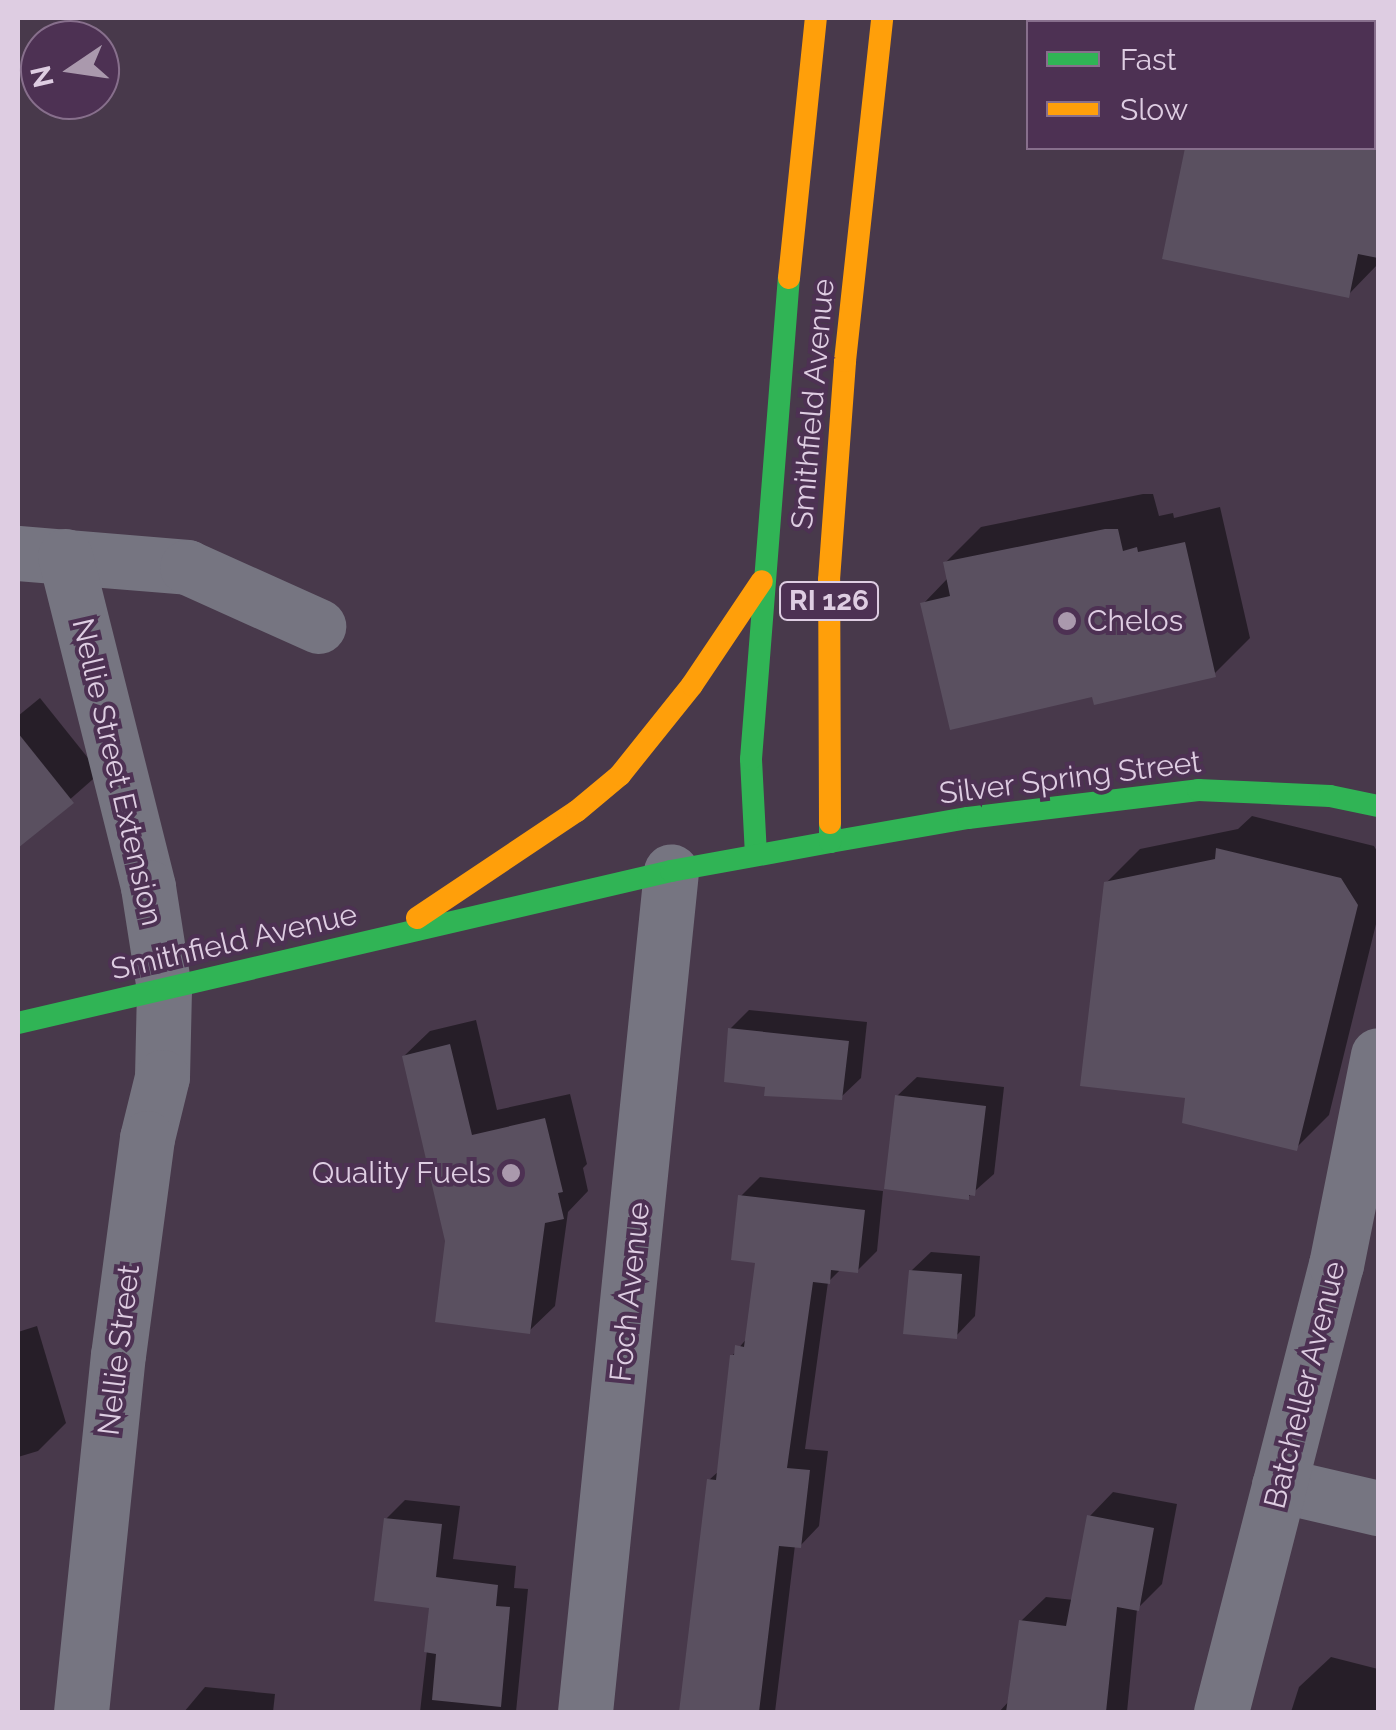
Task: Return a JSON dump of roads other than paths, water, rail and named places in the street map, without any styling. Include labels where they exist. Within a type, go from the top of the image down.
[{"type":"main road","name":"Smithfield Avenue","points":[[756,855],[751,759],[782,342],[816,18]]},
{"type":"main road","name":"Smithfield Avenue","points":[[18,1023],[671,870],[830,842],[829,580],[845,360],[882,18]]},
{"type":"main road","points":[[390,936],[578,811],[620,775],[692,684],[765,575]]},
{"type":"main road","name":"Silver Spring Street","points":[[830,842],[968,818],[1198,790],[1330,796],[1378,806]]},
{"type":"street","points":[[33,561],[187,567],[318,626]]},
{"type":"street","name":"Nellie Street Extension","points":[[33,561],[148,887],[164,990]]},
{"type":"street","name":"Foch Avenue","points":[[586,1712],[671,870]]},
{"type":"street","name":"Nellie Street","points":[[80,1712],[118,1354],[145,1152],[162,1077],[164,990]]},
{"type":"street","name":"Batcheller Avenue","points":[[1220,1712],[1336,1265],[1378,1056]]},
{"type":"street","points":[[1279,1485],[1378,1508]]},
{"type":"place","name":"Chelos","points":[[1067,621]]},
{"type":"place","name":"Quality Fuels","points":[[511,1173]]}]
